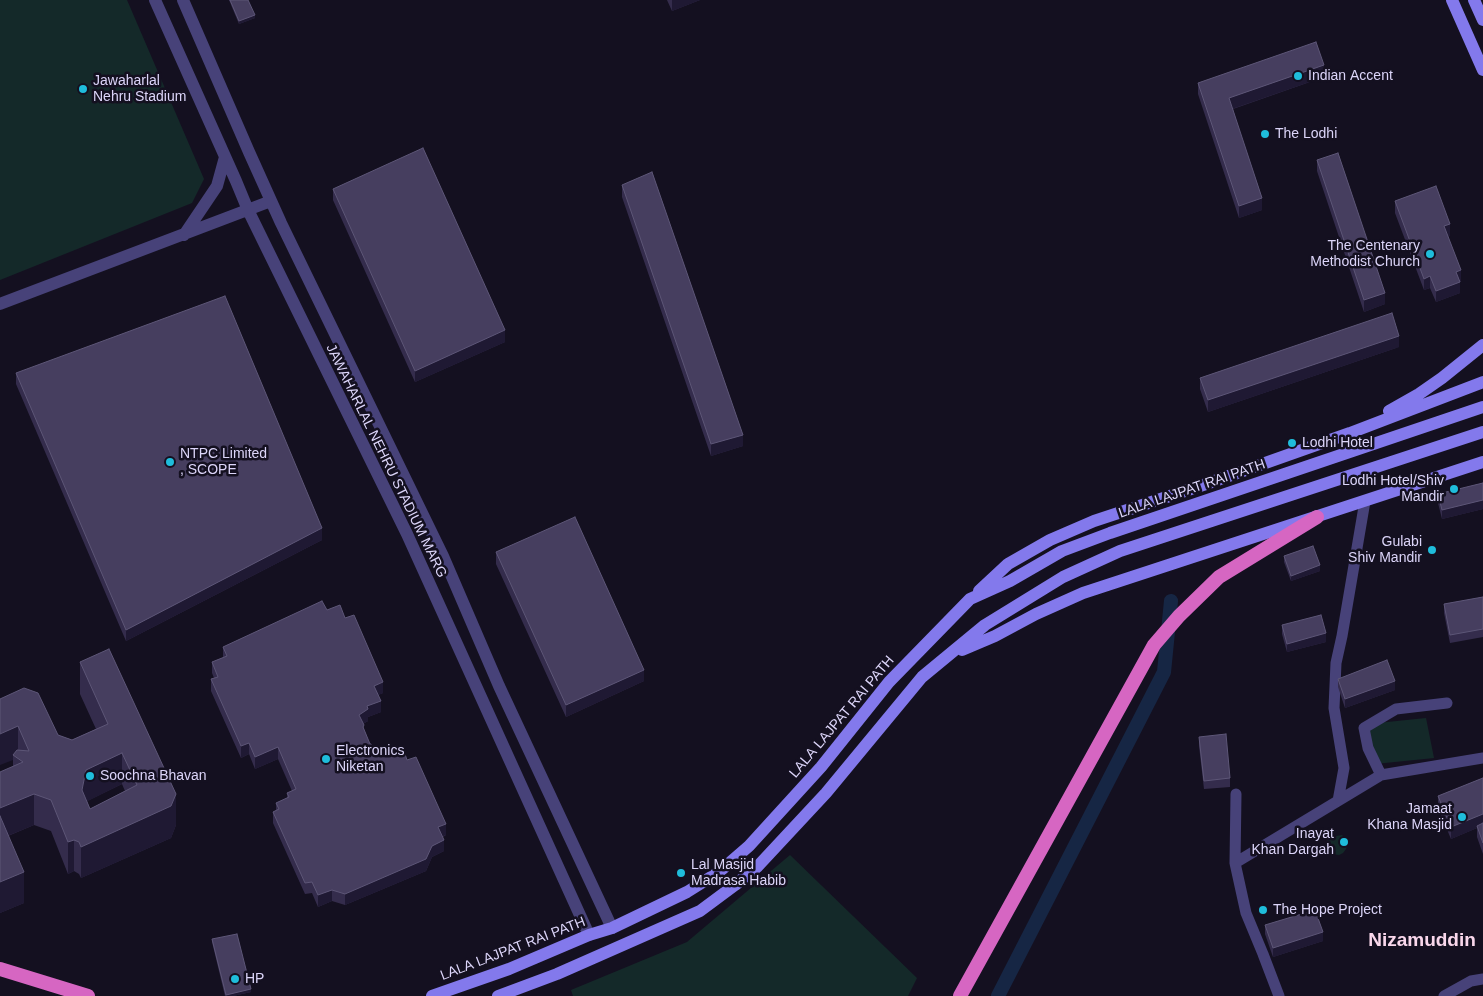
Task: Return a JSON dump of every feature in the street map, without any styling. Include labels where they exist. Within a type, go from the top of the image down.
[{"type":"highway","points":[[960,996],[1154,645],[1178,616],[1219,578],[1317,517]]},
{"type":"highway","points":[[0,969],[88,996]]},
{"type":"main road","points":[[1452,0],[1483,70]]},
{"type":"main road","points":[[1474,0],[1483,20]]},
{"type":"main road","points":[[1350,432],[1419,394],[1483,345]]},
{"type":"main road","points":[[970,599],[1008,564],[1050,540],[1094,521],[1206,484],[1483,382]]},
{"type":"main road","name":"LALA LAJPAT RAI PATH","points":[[432,996],[508,969],[612,928],[687,892],[719,872],[749,846],[821,767],[889,682],[970,599],[1010,581],[1062,551],[1110,532],[1483,407]]},
{"type":"main road","points":[[498,996],[557,974],[700,911],[758,866],[826,793],[922,677],[952,654],[985,624],[1063,577],[1120,551],[1483,432]]},
{"type":"main road","points":[[952,654],[995,636],[1036,614],[1083,593],[1483,462]]},
{"type":"main road","points":[[1451,472],[1483,468]]},
{"type":"street","name":"JAWAHARLAL NEHRU STADIUM MARG","points":[[155,0],[248,210],[407,534],[588,936]]},
{"type":"street","name":"JAWAHARLAL NEHRU STADIUM MARG","points":[[183,0],[271,201],[443,556],[499,686],[612,928]]},
{"type":"street","points":[[184,235],[218,186],[225,157]]},
{"type":"street","points":[[0,304],[271,201]]},
{"type":"street","points":[[1338,801],[1344,768],[1334,708],[1336,663],[1365,501]]},
{"type":"street","points":[[1381,775],[1368,748],[1364,728],[1396,709],[1447,703]]},
{"type":"street","points":[[1235,863],[1381,775],[1483,758]]},
{"type":"street","points":[[1236,794],[1235,863],[1246,913],[1264,954],[1279,996]]},
{"type":"street","points":[[1444,996],[1471,981],[1483,979]]},
{"type":"green space","name":"Jawaharlal Nehru Stadium","points":[[0,0],[127,0],[204,179],[192,203],[0,280]]},
{"type":"green space","points":[[1426,718],[1434,758],[1375,764],[1368,724]]},
{"type":"green space","points":[[1342,835],[1346,840],[1346,849],[1339,855],[1332,854],[1328,849],[1326,838]]},
{"type":"green space","points":[[790,855],[917,978],[908,996],[573,996],[571,990],[687,942]]},
{"type":"building","points":[[230,0],[248,0],[255,15],[239,21]]},
{"type":"building","points":[[1316,42],[1324,65],[1229,98],[1262,198],[1239,206],[1198,83]]},
{"type":"building","points":[[423,148],[505,330],[415,371],[333,189]]},
{"type":"building","points":[[1338,153],[1385,293],[1364,300],[1317,160]]},
{"type":"building","points":[[652,172],[743,435],[711,444],[622,185]]},
{"type":"building","name":"The Centenary Methodist Church","points":[[1436,186],[1450,224],[1444,226],[1461,270],[1456,272],[1460,282],[1436,291],[1430,276],[1424,279],[1395,201]]},
{"type":"building","name":"NTPC Limited , SCOPE","points":[[225,296],[322,528],[126,630],[16,373]]},
{"type":"building","points":[[1392,313],[1399,336],[1208,400],[1200,378]]},
{"type":"building","points":[[1483,483],[1483,500],[1442,510],[1438,494]]},
{"type":"building","points":[[575,517],[644,670],[566,705],[496,552]]},
{"type":"building","points":[[1313,546],[1320,565],[1291,576],[1284,556]]},
{"type":"building","points":[[1483,597],[1483,629],[1450,635],[1444,604]]},
{"type":"building","name":"Electronics Niketan","points":[[322,601],[327,610],[340,605],[345,618],[354,615],[383,682],[374,686],[381,701],[367,706],[368,709],[359,715],[375,753],[386,748],[388,753],[403,748],[407,760],[416,757],[446,824],[438,827],[444,840],[432,846],[426,859],[345,894],[332,890],[318,895],[312,882],[305,883],[273,812],[279,809],[276,803],[289,797],[287,793],[296,789],[278,747],[255,757],[249,743],[241,746],[211,679],[218,677],[212,662],[227,656],[223,647]]},
{"type":"building","points":[[1321,615],[1326,633],[1287,644],[1282,625]]},
{"type":"building","points":[[109,649],[176,794],[171,806],[81,847],[79,842],[74,840],[68,842],[51,800],[34,794],[0,808],[0,772],[23,762],[13,755],[17,750],[29,751],[18,726],[0,734],[0,699],[24,688],[38,693],[58,735],[72,740],[108,724],[80,662]],"holes":[[[122,753],[137,785],[90,809],[82,790],[86,770]]]},
{"type":"building","points":[[1387,660],[1395,681],[1345,699],[1338,679]]},
{"type":"building","points":[[1226,734],[1230,778],[1204,781],[1199,737]]},
{"type":"building","name":"Jamaat Khana Masjid","points":[[1483,778],[1483,814],[1451,827],[1438,796]]},
{"type":"building","points":[[0,816],[24,872],[0,882]]},
{"type":"building","points":[[1483,823],[1483,843],[1477,826]]},
{"type":"building","points":[[1315,910],[1323,932],[1273,948],[1265,925]]},
{"type":"building","points":[[237,934],[251,989],[226,995],[212,939]]},
{"type":"waterway","points":[[998,996],[1164,672],[1171,601]]},
{"type":"place","name":"Indian Accent","points":[[1298,76]]},
{"type":"place","name":"Jawaharlal Nehru Stadium","points":[[83,89]]},
{"type":"place","name":"The Lodhi","points":[[1265,134]]},
{"type":"place","name":"The Centenary Methodist Church","points":[[1430,254]]},
{"type":"place","name":"Lodhi Hotel","points":[[1292,443]]},
{"type":"place","name":"NTPC Limited , SCOPE","points":[[170,462]]},
{"type":"place","name":"Lodhi Hotel/Shiv Mandir","points":[[1454,489]]},
{"type":"place","name":"Gulabi Shiv Mandir","points":[[1432,550]]},
{"type":"place","name":"Electronics Niketan","points":[[326,759]]},
{"type":"place","name":"Soochna Bhavan","points":[[90,776]]},
{"type":"place","name":"Jamaat Khana Masjid","points":[[1462,817]]},
{"type":"place","name":"Inayat Khan Dargah","points":[[1344,842]]},
{"type":"place","name":"Lal Masjid Madrasa Habib","points":[[681,873]]},
{"type":"place","name":"The Hope Project","points":[[1263,910]]},
{"type":"place","name":"HP","points":[[235,979]]},
{"type":"district","name":"Nizamuddin","points":[[1422,941]]}]
